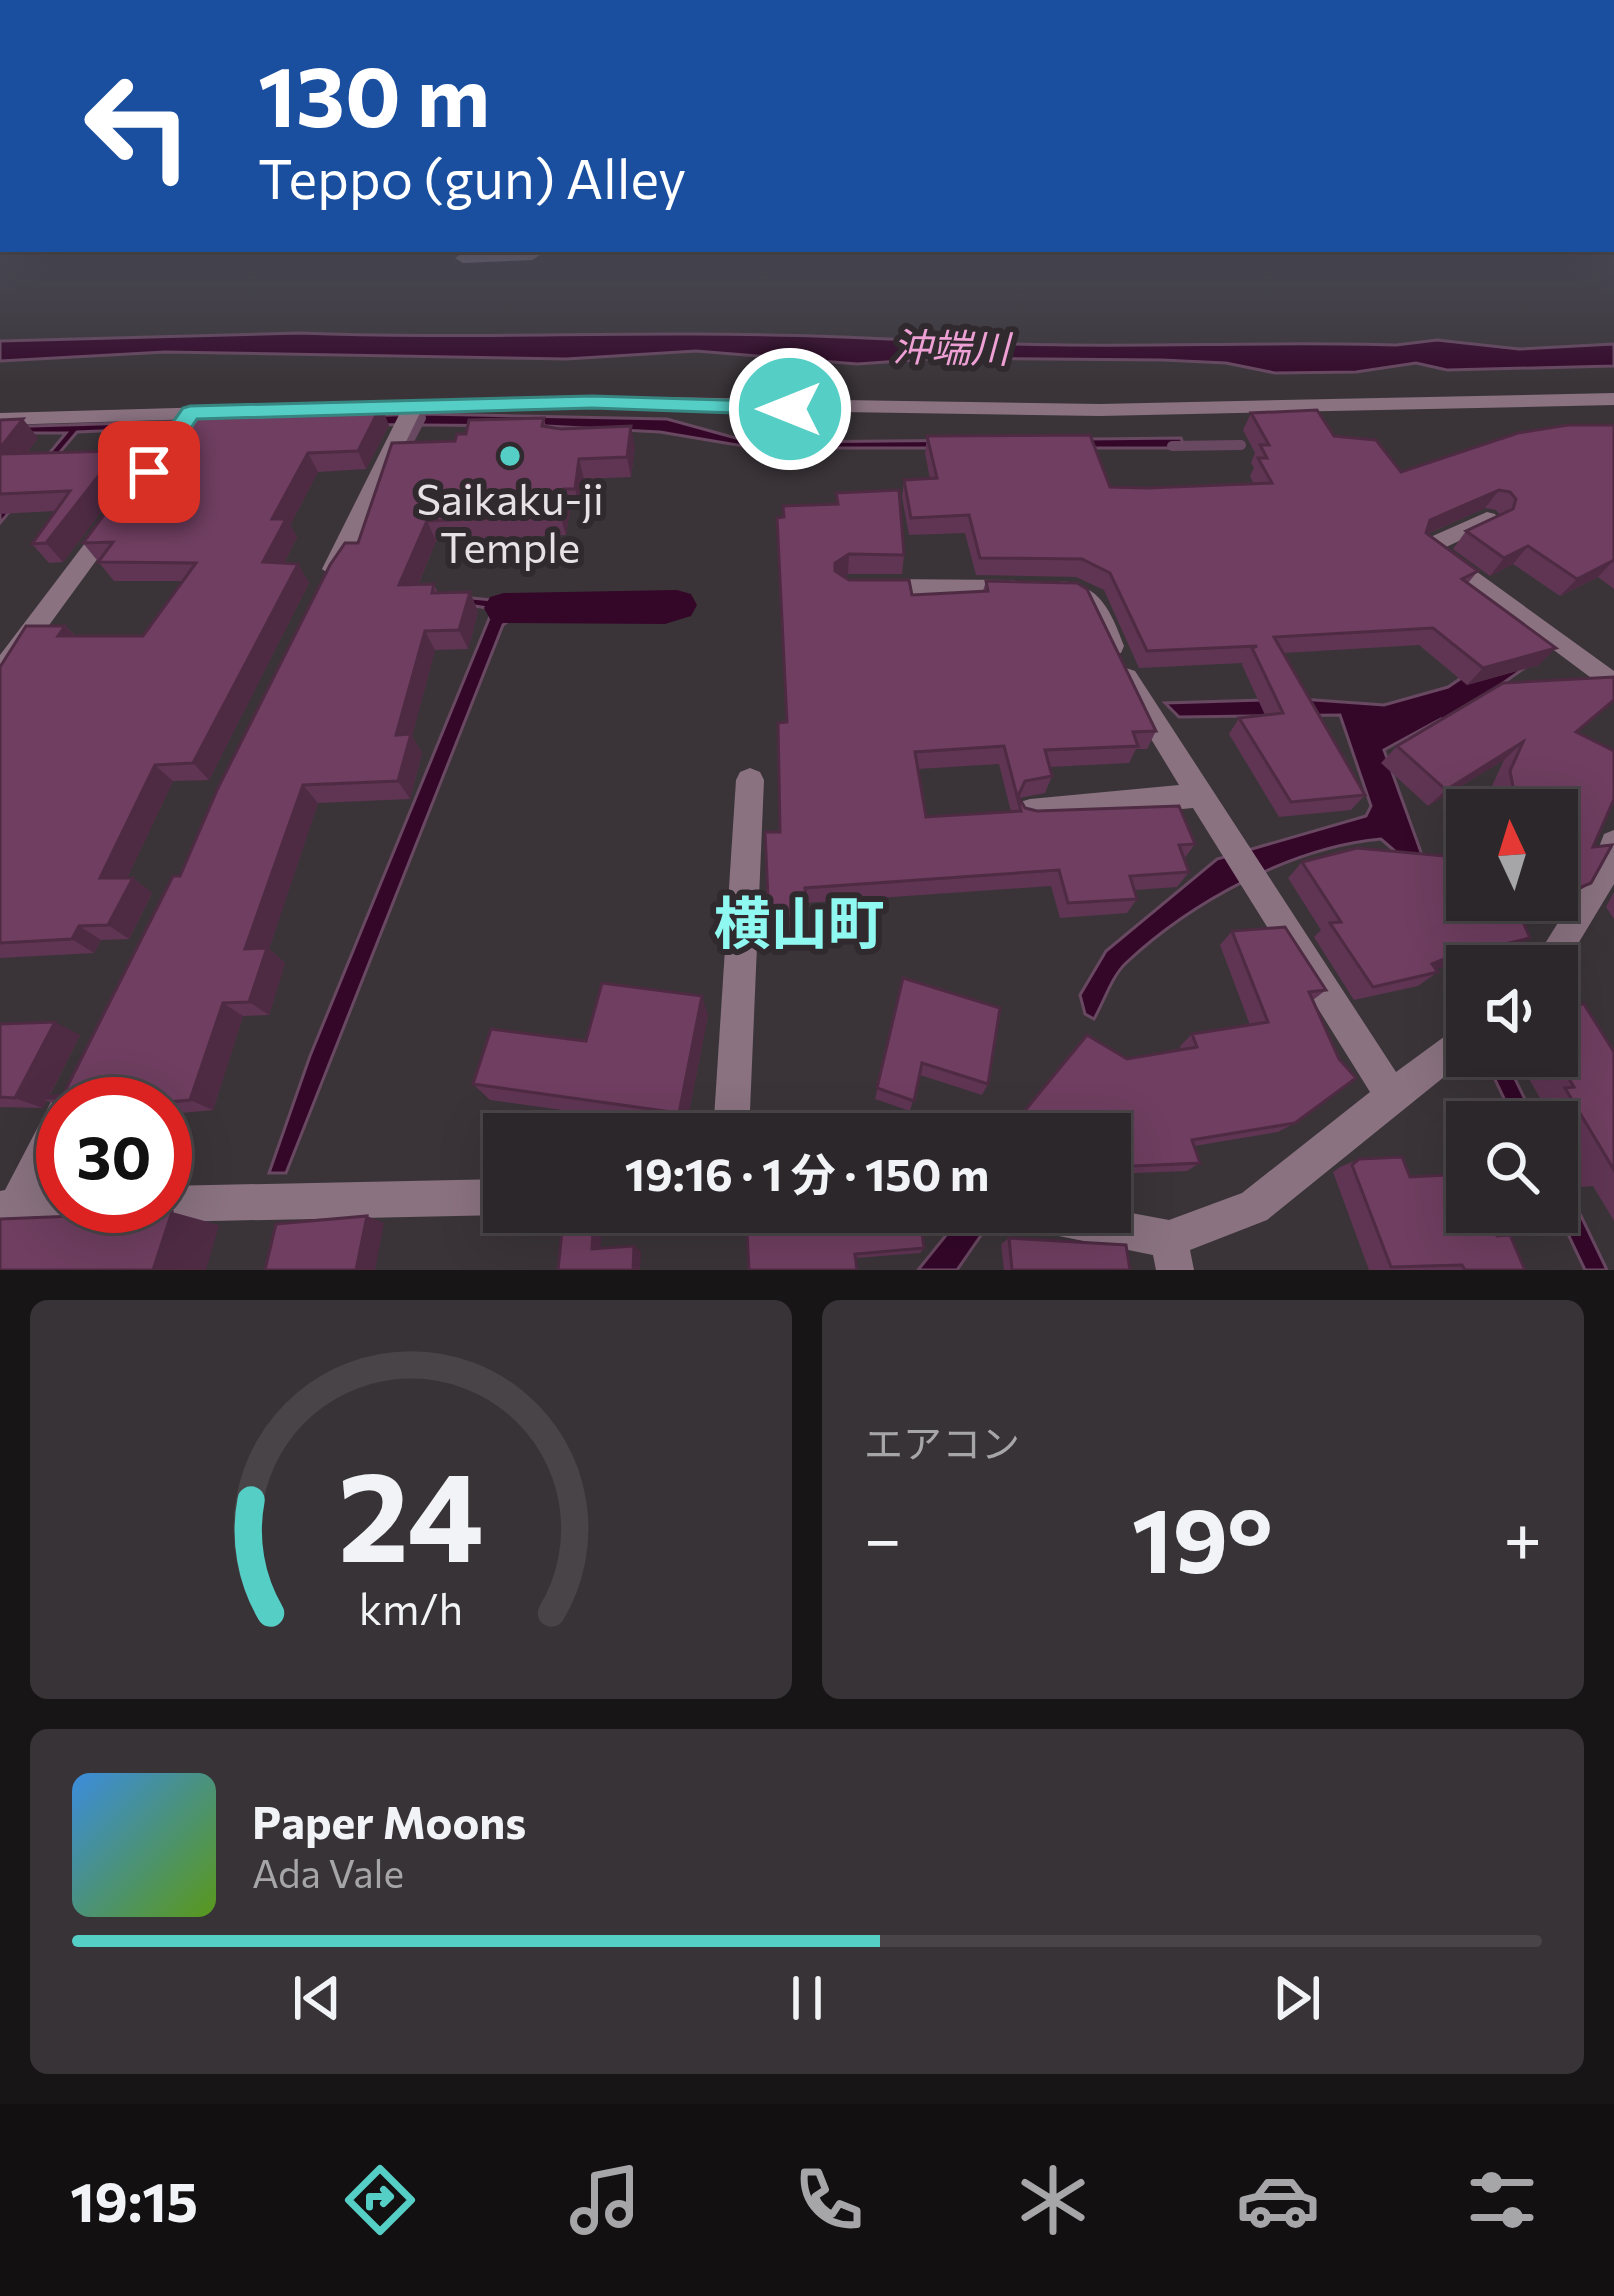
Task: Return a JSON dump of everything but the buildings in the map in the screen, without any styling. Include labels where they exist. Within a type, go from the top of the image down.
[{"type":"street","points":[[0,419],[1100,410],[1614,399]]},
{"type":"street","points":[[317,599],[410,414]]},
{"type":"street","points":[[174,437],[188,416]]},
{"type":"street","points":[[0,673],[119,514]]},
{"type":"street","points":[[1487,520],[1426,547],[1614,685]]},
{"type":"street","points":[[848,586],[1076,589],[1094,600],[1140,700],[1160,724],[1392,1096]]},
{"type":"street","points":[[732,1113],[750,780]]},
{"type":"street","points":[[1030,811],[1201,795]]},
{"type":"street","points":[[1559,945],[1601,880],[1614,843]]},
{"type":"street","points":[[1099,1233],[1172,1255],[1254,1207],[1446,1054]]},
{"type":"street","points":[[5,1219],[36,1163]]},
{"type":"street","points":[[192,1203],[483,1197]]},
{"type":"street","points":[[5,1219],[36,1215]]},
{"type":"water","name":"沖端川","points":[[300,333],[759,335],[1060,345],[1396,345],[1437,340],[1519,349],[1614,344],[1614,366],[1447,370],[1416,363],[1356,372],[1275,373],[1226,363],[1162,360],[944,358],[857,364],[696,351],[566,359],[165,352],[0,361],[0,341]]},
{"type":"water","points":[[423,414],[667,419],[743,440],[781,442],[1181,438],[1185,448],[755,448],[660,432],[304,424],[207,558],[170,428],[77,432],[0,523],[0,513],[66,433],[0,433],[0,427]]},
{"type":"water","points":[[431,594],[513,602],[517,615],[503,625],[286,1173],[269,1173],[310,1056],[493,609],[426,598]]},
{"type":"water","points":[[1516,641],[1540,657],[1448,722],[1441,719],[1384,750],[1455,945],[1446,945],[1446,965],[1404,859],[1381,839],[1313,853],[1212,899],[1126,963],[1094,1019],[1085,1014],[1080,995],[1106,951],[1217,859],[1366,816],[1371,806],[1340,715],[1179,717],[1165,703],[1301,699],[1384,705],[1448,687]]},
{"type":"water","points":[[1494,1077],[1514,1077],[1526,1101],[1505,1101]]},
{"type":"water","points":[[1578,1210],[1607,1270],[1585,1270],[1567,1233],[1578,1233]]},
{"type":"water","points":[[948,1233],[983,1233],[957,1270],[918,1270]]},
{"type":"waterway","points":[[402,454],[421,418]]},
{"type":"waterway","points":[[1172,446],[1241,445]]},
{"type":"waterway","points":[[504,608],[665,609],[677,605]]},
{"type":"place","name":"Saikaku-ji Temple","points":[[510,456]]},
{"type":"district","name":"横山町","points":[[799,924]]},
{"type":"route","points":[[149,472],[190,413],[592,402],[790,409]]}]
